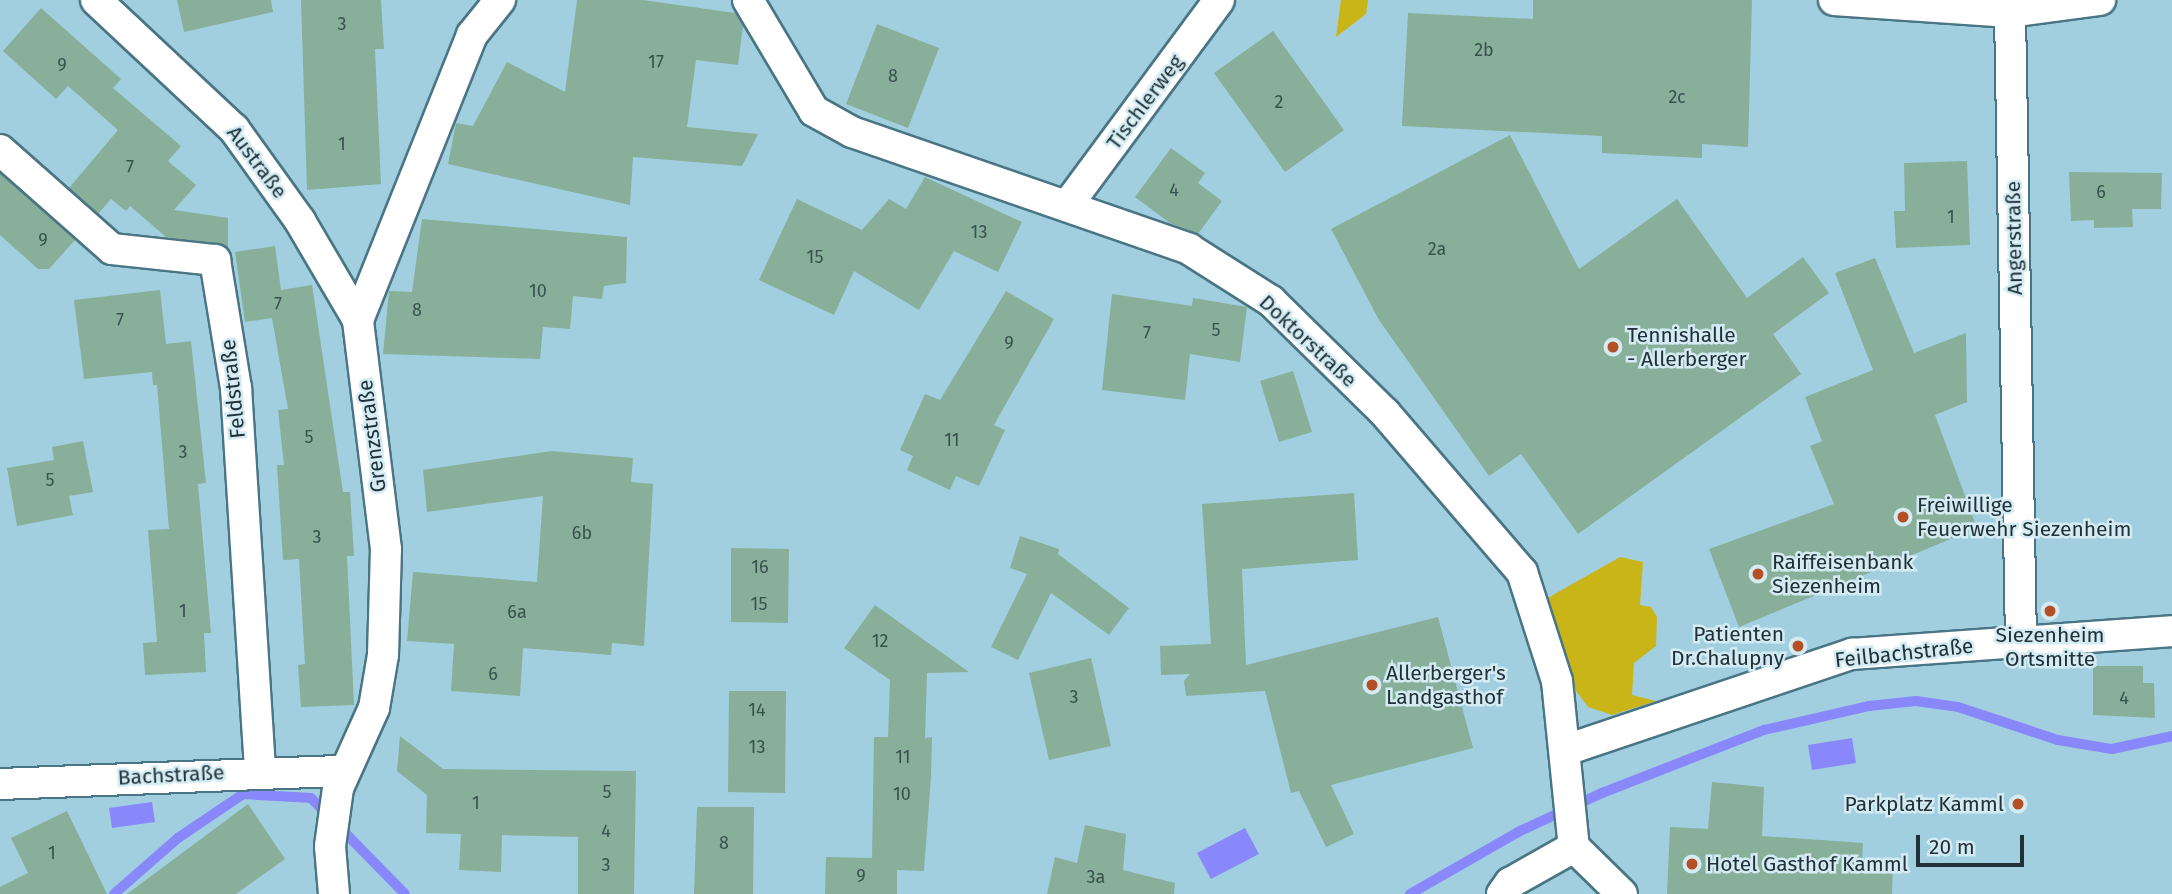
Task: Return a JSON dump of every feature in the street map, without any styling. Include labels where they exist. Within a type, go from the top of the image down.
[{"type":"street","name":"Austraße","points":[[96,0],[234,128],[300,221],[358,320]]},
{"type":"street","name":"Grenzstraße","points":[[334,894],[330,846],[340,779],[374,708],[383,656],[386,549],[358,320],[472,36],[500,0]]},
{"type":"street","name":"Doktorstraße","points":[[748,0],[814,111],[852,132],[1069,203],[1189,248],[1271,301],[1440,474],[1522,572],[1557,681],[1573,838]]},
{"type":"street","name":"Tischlerweg","points":[[1069,203],[1219,0]]},
{"type":"street","points":[[1834,0],[2010,12],[2100,0]]},
{"type":"street","name":"Angerstraße","points":[[2010,12],[2021,641]]},
{"type":"street","name":"Feldstraße","points":[[0,150],[112,249],[215,260],[236,388],[260,770]]},
{"type":"street","name":"Feilbachstraße","points":[[1566,750],[1835,658],[2172,631]]},
{"type":"street","name":"Bachstraße","points":[[0,784],[260,770],[340,779]]},
{"type":"street","points":[[1502,894],[1510,883],[1573,838],[1622,894]]},
{"type":"shaded area","points":[[1341,0],[1368,0],[1366,14],[1336,37]]},
{"type":"shaded area","points":[[1620,557],[1643,562],[1640,605],[1651,607],[1657,617],[1656,646],[1634,663],[1632,695],[1656,701],[1612,715],[1588,707],[1571,684],[1546,599]]},
{"type":"shaded area","points":[[1852,738],[1856,763],[1812,770],[1808,745]]},
{"type":"shaded area","points":[[152,802],[155,822],[112,828],[109,808]]},
{"type":"shaded area","points":[[1245,828],[1259,854],[1211,879],[1197,853]]},
{"type":"building","points":[[177,0],[271,0],[273,12],[184,32]]},
{"type":"building","points":[[301,0],[381,0],[384,49],[375,49],[381,184],[307,190]]},
{"type":"building","points":[[577,0],[643,0],[735,13],[743,26],[738,65],[696,60],[687,127],[758,134],[742,166],[633,157],[630,205],[448,164],[456,123],[473,126],[507,62],[565,92]]},
{"type":"building","points":[[1533,0],[1752,0],[1748,147],[1702,144],[1702,158],[1602,153],[1602,136],[1402,126],[1408,13],[1533,19]]},
{"type":"building","points":[[41,8],[121,79],[113,88],[181,146],[168,161],[196,185],[174,210],[228,218],[228,248],[166,237],[130,206],[126,211],[111,199],[98,214],[69,188],[118,130],[68,86],[56,99],[3,51]]},
{"type":"building","points":[[877,24],[939,48],[908,128],[846,104]]},
{"type":"building","points":[[1273,31],[1344,130],[1285,172],[1214,73]]},
{"type":"building","name":"Tennishalle - Allerberger","points":[[1510,135],[1579,269],[1677,199],[1747,298],[1803,257],[1829,293],[1773,334],[1801,374],[1578,534],[1521,454],[1489,476],[1379,320],[1331,229]]},
{"type":"building","points":[[1171,148],[1205,173],[1198,183],[1222,201],[1198,234],[1170,223],[1135,197]]},
{"type":"building","points":[[1967,161],[1970,245],[1896,248],[1894,211],[1905,211],[1904,163]]},
{"type":"building","points":[[2069,172],[2162,173],[2161,209],[2132,209],[2133,227],[2094,228],[2094,220],[2071,221]]},
{"type":"building","points":[[0,173],[75,240],[49,269],[38,269],[0,235]]},
{"type":"building","points":[[925,177],[1022,222],[998,272],[954,251],[919,310],[854,271],[834,315],[759,280],[797,199],[862,230],[889,199],[906,209]]},
{"type":"building","points":[[422,219],[627,237],[626,283],[604,286],[602,299],[573,296],[570,329],[543,327],[540,359],[383,354],[389,291],[412,292]]},
{"type":"building","points":[[275,246],[281,290],[312,285],[343,492],[350,492],[354,556],[347,556],[354,705],[301,707],[298,665],[305,664],[299,559],[283,560],[277,465],[284,465],[278,410],[288,409],[272,318],[245,322],[235,252]]},
{"type":"building","points":[[1875,258],[1914,353],[1966,333],[1967,402],[1935,415],[1977,528],[1739,627],[1709,549],[1834,504],[1810,446],[1822,441],[1805,397],[1873,370],[1835,273]]},
{"type":"building","points":[[160,290],[166,344],[191,341],[206,483],[198,484],[211,633],[204,633],[206,672],[145,675],[143,643],[157,642],[148,530],[169,529],[157,385],[153,385],[152,372],[84,379],[74,300]]},
{"type":"building","points":[[1006,291],[1054,319],[994,425],[1005,430],[979,486],[956,476],[950,490],[907,470],[913,456],[900,450],[925,394],[940,400]]},
{"type":"building","points":[[1112,294],[1192,306],[1193,298],[1247,307],[1240,362],[1190,354],[1185,400],[1102,390]]},
{"type":"building","points":[[1293,371],[1312,432],[1279,442],[1260,381]]},
{"type":"building","points":[[83,441],[93,492],[69,496],[73,515],[17,526],[7,468],[54,460],[52,447]]},
{"type":"building","points":[[551,451],[633,458],[631,482],[653,484],[644,646],[612,643],[611,655],[523,648],[520,696],[451,691],[454,644],[407,641],[413,572],[537,582],[543,496],[427,512],[423,470]]},
{"type":"building","points":[[1354,493],[1358,560],[1242,569],[1246,665],[1438,617],[1473,748],[1331,785],[1354,834],[1326,847],[1299,791],[1291,793],[1265,691],[1186,696],[1184,681],[1190,674],[1161,675],[1160,646],[1211,644],[1202,504]]},
{"type":"building","points":[[1020,536],[1059,549],[1058,554],[1129,608],[1109,635],[1051,593],[1018,660],[991,647],[1027,574],[1010,568]]},
{"type":"building","points":[[731,548],[789,549],[788,623],[731,622]]},
{"type":"building","points":[[875,605],[969,672],[927,673],[925,738],[932,737],[924,871],[897,870],[897,894],[825,894],[826,857],[872,858],[874,737],[888,737],[890,680],[844,648]]},
{"type":"building","points":[[1091,658],[1111,746],[1049,760],[1029,673]]},
{"type":"building","points":[[2093,666],[2143,666],[2143,683],[2154,683],[2155,718],[2093,715]]},
{"type":"building","points":[[729,691],[786,691],[785,793],[728,792]]},
{"type":"building","points":[[400,736],[443,769],[636,771],[634,894],[578,894],[578,837],[502,835],[501,872],[459,870],[461,834],[426,833],[427,795],[397,771]]},
{"type":"building","points":[[1712,782],[1764,787],[1762,836],[1863,843],[1862,862],[1893,865],[1892,894],[1667,894],[1670,827],[1708,829]]},
{"type":"building","points":[[248,804],[285,859],[236,894],[127,894]]},
{"type":"building","points":[[697,807],[754,807],[753,894],[694,894]]},
{"type":"building","points":[[67,811],[107,894],[0,894],[0,887],[28,873],[11,838]]},
{"type":"building","points":[[1085,825],[1126,834],[1123,870],[1175,883],[1174,894],[1047,894],[1055,857],[1077,863]]},
{"type":"waterway","points":[[1410,894],[1520,831],[1602,793],[1764,730],[1869,706],[1916,701],[1958,707],[2058,740],[2112,749],[2172,736]]},
{"type":"waterway","points":[[114,894],[178,838],[243,794],[311,798],[405,894]]},
{"type":"place","name":"Tennishalle - Allerberger","points":[[1613,347]]},
{"type":"place","name":"Freiwillige Feuerwehr Siezenheim","points":[[1903,517]]},
{"type":"place","name":"Raiffeisenbank Siezenheim","points":[[1758,574]]},
{"type":"place","name":"Siezenheim Ortsmitte","points":[[2050,611]]},
{"type":"place","name":"Patienten Dr.Chalupny","points":[[1798,646]]},
{"type":"place","name":"Allerberger's Landgasthof","points":[[1372,685]]},
{"type":"place","name":"Parkplatz Kamml","points":[[2018,804]]},
{"type":"place","name":"Hotel Gasthof Kamml","points":[[1692,864]]}]
